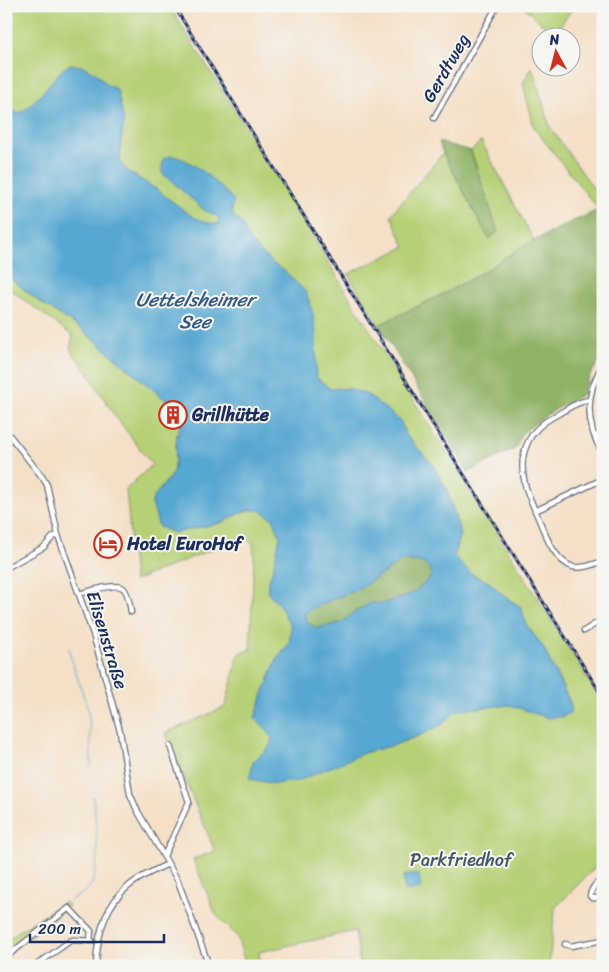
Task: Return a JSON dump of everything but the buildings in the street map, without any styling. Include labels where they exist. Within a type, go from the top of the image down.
[{"type":"street","name":"Gerdtweg","points":[[434,118],[497,6]]},
{"type":"street","points":[[603,365],[595,378],[589,400],[591,426],[603,453]]},
{"type":"street","points":[[589,400],[584,400],[546,420],[536,429],[527,443],[522,470],[535,511],[552,547],[564,562],[575,567],[589,566],[603,561]]},
{"type":"street","name":"Elisenstraße","points":[[6,431],[45,481],[48,488],[58,535],[93,634],[120,730],[130,794],[137,810],[173,872],[209,966]]},
{"type":"street","points":[[595,438],[603,433]]},
{"type":"street","points":[[535,511],[603,479]]},
{"type":"street","points":[[6,568],[44,547],[53,537],[58,535]]},
{"type":"street","points":[[78,594],[120,586],[126,591],[131,612]]},
{"type":"street","points":[[584,631],[603,619]]},
{"type":"street","points":[[164,856],[189,802],[170,746]]},
{"type":"street","points":[[96,966],[98,942],[102,927],[107,915],[120,895],[138,879],[168,864]]},
{"type":"street","points":[[596,898],[590,896],[590,892],[594,886],[603,880]]},
{"type":"street","points":[[6,957],[69,908],[91,931],[90,941]]},
{"type":"street","points":[[565,944],[571,946],[603,940]]},
{"type":"street","points":[[35,966],[70,941],[98,942]]},
{"type":"green space","name":"Parkfriedhof","points":[[6,6],[169,6],[603,703],[603,859],[555,908],[549,966],[360,966],[355,931],[259,952],[261,966],[246,966],[237,936],[216,915],[193,859],[215,851],[165,733],[225,707],[239,653],[250,650],[253,543],[242,537],[134,581],[126,489],[152,465],[113,413],[88,373],[70,349],[73,336],[12,291],[6,291],[6,275],[41,303],[80,328],[169,403],[181,409],[183,418],[177,434],[173,473],[153,498],[152,503],[159,527],[174,533],[220,523],[248,510],[260,510],[274,520],[280,537],[268,583],[268,593],[280,606],[291,627],[289,644],[277,659],[255,718],[267,729],[272,738],[270,746],[263,753],[364,753],[394,745],[423,734],[444,723],[457,710],[510,705],[528,711],[571,709],[570,702],[543,647],[526,624],[521,607],[490,583],[472,574],[454,556],[460,532],[447,490],[433,465],[405,434],[401,422],[368,395],[350,389],[329,388],[316,377],[306,292],[249,240],[242,224],[233,215],[232,207],[184,192],[204,210],[219,217],[218,224],[208,223],[193,217],[126,171],[120,161],[120,149],[107,85],[96,73],[59,73],[40,96],[22,111],[17,113],[6,105]]},
{"type":"green space","points":[[523,6],[574,6],[559,28],[547,28]]},
{"type":"green space","points":[[532,67],[532,78],[535,78],[550,127],[603,202],[603,208],[599,210],[534,128],[523,83]]},
{"type":"green space","points":[[481,141],[534,241],[449,291],[379,325],[348,274],[405,247],[391,215],[443,153],[489,239],[498,232],[471,151]]},
{"type":"green space","points":[[439,142],[471,151],[498,232],[489,239],[443,153]]},
{"type":"green space","points":[[603,208],[603,356],[590,375],[583,394],[546,415],[521,434],[516,448],[468,472],[379,325],[449,291],[515,251],[564,225]]},
{"type":"green space","points":[[402,561],[423,563],[432,573],[429,579],[414,592],[382,604],[371,603],[341,623],[317,628],[305,622],[305,612],[360,588]]},
{"type":"green space","points":[[65,902],[69,906],[6,955],[6,940]]},
{"type":"water","name":"Uettelsheimer See","points":[[70,64],[82,66],[96,73],[107,85],[117,89],[124,121],[120,161],[126,170],[156,189],[193,217],[208,223],[218,224],[219,217],[204,210],[162,173],[164,158],[171,156],[188,161],[197,167],[234,200],[232,207],[233,215],[242,224],[249,240],[306,292],[316,332],[316,377],[329,388],[350,389],[368,395],[401,422],[405,434],[433,465],[447,490],[460,533],[454,556],[472,574],[490,583],[521,607],[526,624],[543,647],[570,703],[570,713],[561,717],[548,718],[510,705],[457,710],[444,723],[423,734],[394,745],[364,753],[298,781],[275,784],[249,779],[253,762],[270,746],[272,738],[255,718],[277,659],[289,644],[291,627],[280,606],[268,593],[268,583],[280,537],[274,520],[260,510],[248,510],[220,523],[174,533],[159,527],[152,503],[153,498],[173,473],[177,434],[183,418],[181,409],[169,403],[80,328],[41,303],[6,275],[6,105],[17,113],[22,111]],"holes":[[[402,561],[423,563],[432,573],[429,579],[414,592],[382,604],[371,603],[341,623],[317,628],[306,622],[305,612],[360,588]]]},
{"type":"water","points":[[419,874],[421,889],[405,891],[403,876]]},
{"type":"waterway","points":[[69,648],[88,709],[91,767]]},
{"type":"waterway","points":[[69,901],[87,890],[94,877],[97,842],[93,797]]},
{"type":"railway","points":[[174,6],[603,697]]},
{"type":"place","name":"Grillhütte","points":[[173,415]]},
{"type":"place","name":"Hotel EuroHof","points":[[108,544]]}]
